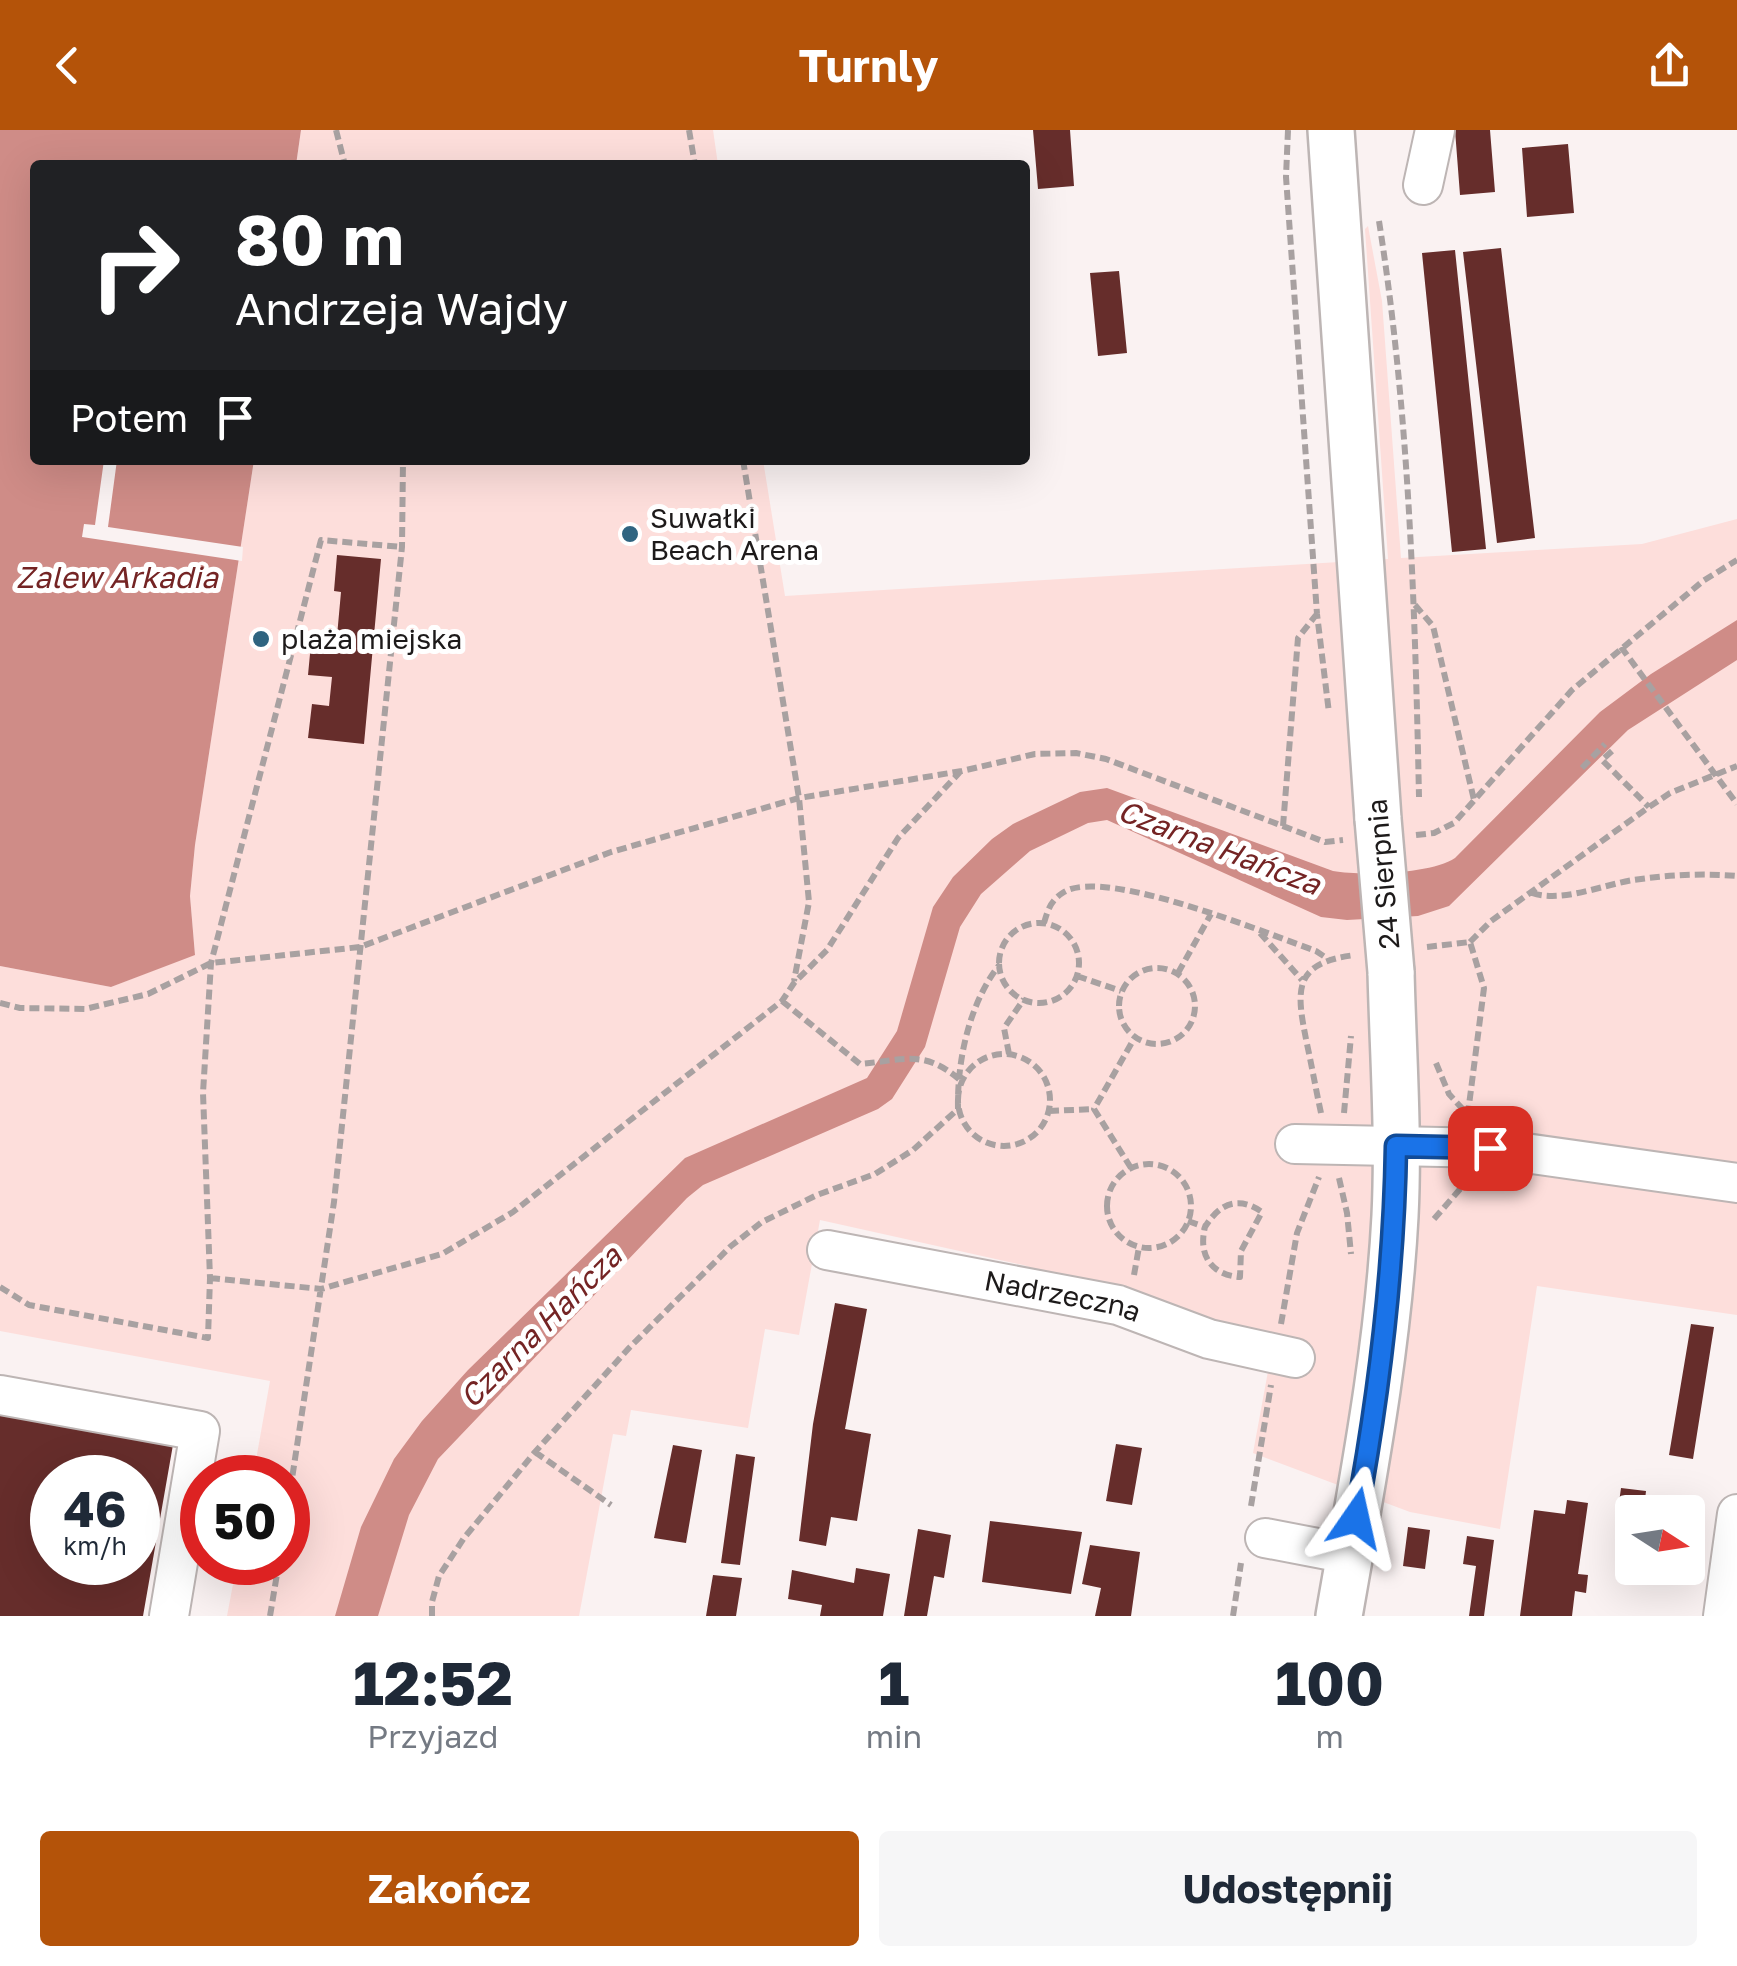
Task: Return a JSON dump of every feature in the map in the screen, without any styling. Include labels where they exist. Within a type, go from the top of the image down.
[{"type":"main road","name":"24 Sierpnia","points":[[1332,130],[1389,827],[1396,1146],[1395,1216],[1385,1330],[1370,1446],[1339,1616]]},
{"type":"lane","points":[[1423,185],[1435,130]]},
{"type":"lane","points":[[1313,1145],[1490,1148],[1737,1183]]},
{"type":"lane","name":"Nadrzeczna","points":[[827,1250],[1118,1305],[1208,1340],[1294,1358]]},
{"type":"lane","points":[[0,1395],[200,1431],[168,1616]]},
{"type":"lane","points":[[1722,1616],[1737,1514]]},
{"type":"lane","points":[[1265,1538],[1350,1554]]},
{"type":"path","points":[[336,130],[343,160]]},
{"type":"path","points":[[689,130],[694,160]]},
{"type":"path","points":[[1288,130],[1286,177],[1317,614],[1330,726]]},
{"type":"path","points":[[1378,215],[1392,303],[1415,605],[1389,827]]},
{"type":"path","points":[[295,1455],[334,1202],[402,547],[403,465]]},
{"type":"path","points":[[744,465],[798,798],[809,902],[794,982]]},
{"type":"path","points":[[0,1288],[29,1305],[208,1338],[210,1278],[203,1093],[211,963],[321,540],[402,547]]},
{"type":"path","points":[[0,1003],[20,1008],[85,1009],[148,994],[211,963],[360,947],[611,852],[798,798],[962,771],[1035,754],[1076,752],[1106,758],[1325,842],[1389,827],[1434,833],[1454,824],[1572,690],[1703,580],[1737,560]]},
{"type":"path","points":[[1415,605],[1433,626],[1474,801]]},
{"type":"path","points":[[1283,826],[1298,638],[1317,614]]},
{"type":"path","points":[[1621,647],[1737,804]]},
{"type":"path","points":[[1582,768],[1604,749],[1602,760],[1649,807]]},
{"type":"path","points":[[1470,942],[1531,892],[1670,793],[1737,766]]},
{"type":"path","points":[[210,1278],[321,1288],[442,1254],[514,1212],[782,1000],[794,982],[827,950],[898,838],[962,771]]},
{"type":"path","points":[[1531,892],[1548,898],[1648,878],[1737,876]]},
{"type":"path","points":[[1044,923],[1050,904],[1066,890],[1090,885],[1121,888],[1211,914],[1328,958]]},
{"type":"path","points":[[1178,974],[1211,914]]},
{"type":"path","points":[[961,1081],[981,1060],[1009,1054],[1024,1058],[1045,1080],[1050,1095],[1043,1126],[1032,1138],[1002,1147],[986,1144],[972,1135],[958,1110],[965,1038],[985,983],[1000,964],[1007,938],[1030,924],[1044,923],[1068,935],[1076,946],[1077,976],[1066,992],[1043,1003],[1024,999],[1010,990],[1000,964]]},
{"type":"path","points":[[1258,931],[1302,980]]},
{"type":"path","points":[[1154,967],[1178,974],[1187,982],[1196,1006],[1187,1030],[1164,1044],[1151,1044],[1135,1037],[1122,1022],[1122,991],[1132,976],[1142,970],[1154,967]]},
{"type":"path","points":[[1077,976],[1122,991]]},
{"type":"path","points":[[1009,1054],[1004,1028],[1024,999]]},
{"type":"path","points":[[782,1000],[860,1064],[925,1059],[940,1063],[961,1081]]},
{"type":"path","points":[[1352,1022],[1347,1106],[1313,1145],[1347,1213],[1352,1269]]},
{"type":"path","points":[[1094,1110],[1135,1037]]},
{"type":"path","points":[[432,1616],[434,1588],[450,1557],[535,1452],[629,1348],[731,1246],[775,1216],[816,1195],[875,1174],[912,1150],[958,1110]]},
{"type":"path","points":[[1049,1111],[1094,1110]]},
{"type":"path","points":[[1094,1110],[1131,1168]]},
{"type":"path","points":[[1150,1163],[1175,1172],[1190,1194],[1188,1221],[1180,1235],[1168,1244],[1140,1247],[1126,1242],[1116,1232],[1106,1206],[1115,1180],[1131,1168],[1150,1163]]},
{"type":"path","points":[[1244,1203],[1262,1212],[1241,1251],[1240,1277],[1228,1276],[1210,1264],[1202,1248],[1205,1227],[1223,1205],[1244,1203]]},
{"type":"path","points":[[1188,1221],[1205,1227]]},
{"type":"path","points":[[535,1452],[611,1505]]},
{"type":"path","points":[[270,1616],[275,1585]]},
{"type":"shaded area","points":[[301,130],[713,130],[717,160],[297,160]]},
{"type":"shaded area","points":[[1368,226],[1382,301],[1401,558],[1642,544],[1737,519],[1737,1315],[1537,1286],[1500,1529],[1410,1512],[1253,1453],[1273,1344],[1023,1265],[820,1220],[799,1335],[765,1329],[748,1428],[631,1410],[626,1436],[613,1434],[579,1616],[227,1616],[233,1585],[310,1585],[310,1455],[257,1455],[270,1381],[0,1331],[0,966],[111,987],[195,954],[190,896],[195,845],[253,465],[764,465],[785,596],[1388,559],[1365,229]]},
{"type":"water","name":"Zalew Arkadia","points":[[0,130],[301,130],[297,160],[30,160],[30,465],[253,465],[195,845],[190,896],[195,955],[111,987],[0,966]]},
{"type":"water","name":"Czarna Hańcza","points":[[1737,620],[1737,660],[1628,730],[1449,906],[1418,916],[1347,920],[1321,917],[1107,820],[1088,823],[1030,851],[981,894],[960,927],[925,1047],[892,1099],[878,1109],[703,1185],[687,1198],[438,1459],[409,1515],[378,1616],[335,1616],[361,1527],[394,1459],[422,1421],[468,1370],[685,1158],[867,1078],[897,1031],[933,907],[953,877],[1013,824],[1080,792],[1107,788],[1333,871],[1378,873],[1430,867],[1455,858],[1600,712],[1651,674]]},
{"type":"pier","points":[[103,465],[116,465],[108,527],[243,547],[242,561],[82,537],[84,524],[95,525]]},
{"type":"building","points":[[1033,130],[1070,130],[1074,186],[1038,189]]},
{"type":"building","points":[[1455,130],[1490,130],[1495,192],[1460,195]]},
{"type":"building","points":[[1568,144],[1574,213],[1527,217],[1522,148]]},
{"type":"building","points":[[1501,248],[1535,538],[1497,543],[1463,252]]},
{"type":"building","points":[[1455,250],[1486,549],[1452,552],[1422,253]]},
{"type":"building","points":[[1119,271],[1127,353],[1098,356],[1090,273]]},
{"type":"building","points":[[337,555],[381,559],[364,744],[308,738],[312,704],[329,706],[332,677],[308,675],[312,633],[337,636],[341,592],[334,591]]},
{"type":"building","points":[[835,1303],[867,1309],[845,1429],[871,1434],[857,1521],[831,1517],[826,1546],[799,1541],[813,1424]]},
{"type":"building","points":[[1691,1324],[1714,1327],[1693,1459],[1669,1455]]},
{"type":"building","points":[[0,1408],[174,1439],[160,1519],[160,1455],[30,1455],[30,1585],[148,1585],[143,1616],[0,1616]]},
{"type":"building","points":[[1116,1444],[1142,1448],[1132,1505],[1106,1501]]},
{"type":"building","points":[[673,1445],[702,1450],[686,1543],[654,1538]]},
{"type":"building","points":[[736,1454],[755,1457],[740,1565],[721,1563]]},
{"type":"building","points":[[1621,1488],[1646,1491],[1646,1495],[1620,1495]]},
{"type":"building","points":[[1567,1500],[1588,1503],[1578,1574],[1588,1575],[1586,1593],[1575,1591],[1572,1616],[1520,1616],[1534,1510],[1565,1514]]},
{"type":"building","points":[[990,1521],[1082,1532],[1071,1594],[982,1582]]},
{"type":"building","points":[[1408,1527],[1430,1530],[1425,1569],[1403,1566]]},
{"type":"building","points":[[918,1529],[951,1535],[944,1578],[934,1576],[927,1616],[904,1616]]},
{"type":"building","points":[[1467,1536],[1494,1540],[1484,1616],[1469,1616],[1476,1566],[1463,1564]]},
{"type":"building","points":[[1090,1545],[1140,1552],[1131,1616],[1095,1616],[1101,1588],[1082,1584]]},
{"type":"building","points":[[856,1568],[890,1574],[883,1616],[820,1616],[822,1605],[788,1599],[792,1570],[854,1583]]},
{"type":"building","points":[[713,1575],[742,1578],[736,1616],[706,1616]]},
{"type":"place","name":"Suwałki Beach Arena","points":[[630,534]]},
{"type":"place","name":"plaża miejska","points":[[261,639]]},
{"type":"route","points":[[1356,1518],[1385,1330],[1395,1216],[1396,1146],[1490,1148]]}]
